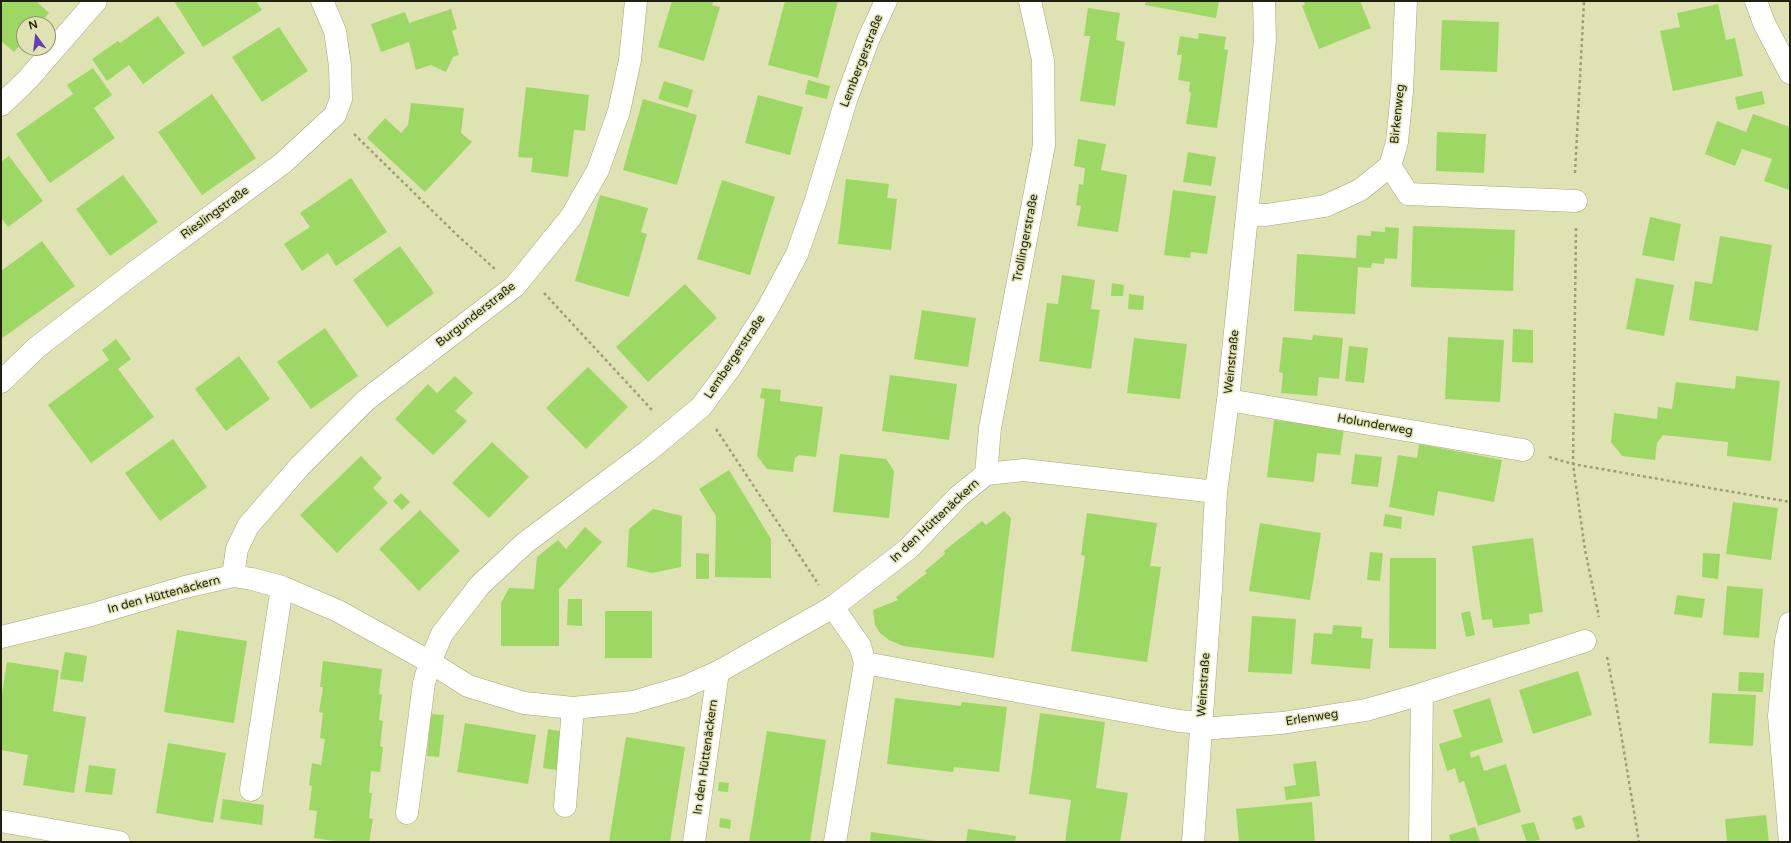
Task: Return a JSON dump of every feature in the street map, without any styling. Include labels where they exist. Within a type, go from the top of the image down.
[{"type":"street","points":[[1,105],[28,79],[96,1]]},
{"type":"street","points":[[322,1],[335,31],[340,66],[341,99],[335,116]]},
{"type":"street","name":"Burgunderstraße","points":[[233,576],[237,549],[248,526],[300,466],[366,400],[520,280],[571,217],[598,170],[619,111],[630,60],[636,1]]},
{"type":"street","name":"Lembergerstraße","points":[[430,662],[442,634],[480,585],[525,542],[648,451],[701,406],[730,368],[768,308],[796,254],[816,200],[846,100],[868,40],[886,1]]},
{"type":"street","name":"Trollingerstraße","points":[[986,474],[990,428],[1044,144],[1043,60],[1030,1]]},
{"type":"street","name":"Weinstraße","points":[[1193,842],[1211,589],[1216,492],[1228,400],[1265,40],[1264,1]]},
{"type":"street","name":"Birkenweg","points":[[1390,166],[1397,142],[1402,92],[1406,1]]},
{"type":"street","points":[[1756,1],[1764,23],[1790,73]]},
{"type":"street","name":"Rieslingstraße","points":[[1,382],[36,348],[135,272],[283,163],[335,116]]},
{"type":"street","points":[[1247,214],[1266,215],[1325,206],[1360,190],[1390,166],[1408,194],[1576,201]]},
{"type":"street","name":"Holunderweg","points":[[1228,400],[1523,450]]},
{"type":"street","name":"In den Hüttenäckern","points":[[1,638],[91,615],[185,587],[233,576],[252,579],[282,587],[338,611],[430,662],[468,686],[524,703],[573,708],[633,702],[684,687],[718,672],[833,606],[908,549],[959,496],[986,474],[1024,470],[1216,492]]},
{"type":"street","points":[[251,790],[282,587]]},
{"type":"street","points":[[833,606],[860,646],[865,663],[835,842]]},
{"type":"street","points":[[1790,623],[1786,641],[1779,716],[1790,842]]},
{"type":"street","name":"Erlenweg","points":[[1201,726],[1282,723],[1358,711],[1422,694],[1585,641]]},
{"type":"street","points":[[407,813],[424,683],[430,662]]},
{"type":"street","name":"Weinstraße","points":[[865,663],[1201,726]]},
{"type":"street","name":"In den Hüttenäckern","points":[[694,842],[718,672]]},
{"type":"street","points":[[1420,842],[1422,694]]},
{"type":"street","points":[[565,806],[573,708]]},
{"type":"street","points":[[1,821],[119,842]]},
{"type":"path","points":[[1584,1],[1574,162],[1576,201],[1573,464],[1585,550],[1599,620]]},
{"type":"path","points":[[335,116],[457,235],[520,280],[672,431]]},
{"type":"path","points":[[701,406],[833,606]]},
{"type":"path","points":[[1523,450],[1573,464],[1790,502]]},
{"type":"path","points":[[1606,651],[1639,842]]},
{"type":"building","points":[[1,1],[36,1],[49,13],[46,16],[16,16],[16,50],[14,52],[1,41]]},
{"type":"building","points":[[174,1],[256,1],[262,10],[203,47]]},
{"type":"building","points":[[672,1],[714,1],[712,5],[720,7],[704,61],[658,47]]},
{"type":"building","points":[[785,1],[838,1],[818,78],[768,65]]},
{"type":"building","points":[[1146,1],[1219,1],[1216,18],[1145,5]]},
{"type":"building","points":[[1304,1],[1360,1],[1371,28],[1319,49],[1302,6],[1305,5]]},
{"type":"building","points":[[1718,4],[1726,40],[1735,38],[1743,76],[1673,91],[1660,31],[1680,27],[1677,13]]},
{"type":"building","points":[[1088,8],[1120,13],[1116,40],[1125,42],[1115,106],[1080,101],[1090,36],[1084,36]]},
{"type":"building","points":[[451,9],[457,29],[452,31],[459,55],[453,57],[446,72],[431,65],[416,70],[409,42],[381,52],[371,24],[405,12],[409,23]]},
{"type":"building","points":[[158,16],[185,53],[143,84],[129,65],[107,81],[92,59],[118,41],[120,43]]},
{"type":"building","points":[[1442,20],[1499,22],[1497,72],[1440,70]]},
{"type":"building","points":[[279,27],[308,71],[262,102],[232,57]]},
{"type":"building","points":[[1199,33],[1226,37],[1224,49],[1228,50],[1217,128],[1186,124],[1191,93],[1189,91],[1190,82],[1178,80],[1182,55],[1177,55],[1180,36],[1198,39]]},
{"type":"building","points":[[93,68],[112,95],[94,108],[115,138],[50,183],[16,134],[73,94],[67,85]]},
{"type":"building","points":[[808,80],[830,86],[827,99],[805,94]]},
{"type":"building","points":[[664,81],[693,90],[688,108],[658,99]]},
{"type":"building","points":[[526,87],[589,95],[585,131],[574,130],[568,177],[531,172],[533,158],[518,157]]},
{"type":"building","points":[[1762,91],[1765,104],[1738,110],[1735,97]]},
{"type":"building","points":[[212,94],[256,158],[202,195],[158,132]]},
{"type":"building","points":[[758,95],[803,107],[790,155],[745,143]]},
{"type":"building","points":[[643,99],[697,115],[677,185],[623,170]]},
{"type":"building","points":[[411,103],[464,108],[461,133],[472,142],[425,192],[367,138],[385,118],[401,133],[408,125]]},
{"type":"building","points":[[1753,114],[1790,127],[1789,190],[1764,181],[1772,159],[1742,149],[1735,166],[1705,154],[1717,121],[1746,132]]},
{"type":"building","points":[[1437,132],[1486,134],[1484,173],[1436,171]]},
{"type":"building","points":[[1078,139],[1106,144],[1101,170],[1127,175],[1118,232],[1077,226],[1081,206],[1076,205],[1079,184],[1083,185],[1085,168],[1074,166]]},
{"type":"building","points":[[1188,152],[1216,157],[1211,186],[1183,182]]},
{"type":"building","points":[[9,156],[43,201],[8,227],[1,218],[1,162]]},
{"type":"building","points":[[123,175],[158,222],[110,256],[76,209]]},
{"type":"building","points":[[351,178],[387,232],[336,266],[328,253],[302,271],[284,244],[310,227],[300,213]]},
{"type":"building","points":[[846,179],[889,184],[887,198],[897,199],[891,250],[838,244]]},
{"type":"building","points":[[722,180],[775,197],[750,275],[697,259]]},
{"type":"building","points":[[1173,190],[1216,196],[1207,254],[1191,252],[1190,258],[1164,255]]},
{"type":"building","points":[[600,195],[648,208],[641,232],[647,234],[629,297],[575,281]]},
{"type":"building","points":[[1650,217],[1681,224],[1674,261],[1642,255]]},
{"type":"building","points":[[1413,226],[1515,230],[1513,291],[1411,287]]},
{"type":"building","points":[[1385,227],[1399,228],[1397,259],[1385,258],[1384,264],[1372,263],[1371,268],[1358,267],[1355,314],[1294,311],[1297,254],[1356,258],[1357,235],[1371,236],[1371,231],[1385,232]]},
{"type":"building","points":[[1720,236],[1772,245],[1758,331],[1689,320],[1695,281],[1712,284]]},
{"type":"building","points":[[42,241],[75,286],[1,339],[1,271]]},
{"type":"building","points":[[400,246],[434,293],[387,327],[353,280]]},
{"type":"building","points":[[1062,275],[1095,280],[1091,309],[1100,310],[1091,369],[1039,361],[1047,303],[1058,304]]},
{"type":"building","points":[[1636,278],[1674,285],[1664,336],[1626,329]]},
{"type":"building","points":[[1112,283],[1124,285],[1123,296],[1111,296]]},
{"type":"building","points":[[685,284],[717,318],[648,382],[616,347]]},
{"type":"building","points":[[1129,294],[1144,296],[1143,310],[1128,309]]},
{"type":"building","points":[[922,310],[976,318],[968,367],[914,359]]},
{"type":"building","points":[[325,328],[358,376],[311,409],[277,362]]},
{"type":"building","points":[[1513,329],[1533,330],[1533,363],[1512,362]]},
{"type":"building","points":[[1313,335],[1343,338],[1339,379],[1319,377],[1317,396],[1281,393],[1283,373],[1279,372],[1283,337],[1312,340]]},
{"type":"building","points":[[1448,337],[1504,340],[1500,402],[1445,399]]},
{"type":"building","points":[[1134,338],[1187,344],[1180,399],[1127,393]]},
{"type":"building","points":[[116,339],[131,359],[118,369],[154,417],[91,463],[48,405],[109,360],[102,350]]},
{"type":"building","points":[[1349,346],[1368,348],[1364,383],[1345,381]]},
{"type":"building","points":[[239,356],[270,399],[226,431],[195,389]]},
{"type":"building","points":[[588,367],[628,407],[586,449],[546,408]]},
{"type":"building","points":[[890,375],[957,384],[949,440],[882,431]]},
{"type":"building","points":[[455,376],[473,393],[455,411],[467,421],[433,455],[395,419],[428,384],[437,393]]},
{"type":"building","points":[[1736,376],[1780,381],[1771,461],[1727,456],[1728,442],[1663,435],[1657,443],[1655,460],[1622,456],[1611,442],[1614,413],[1657,419],[1658,407],[1672,409],[1676,382],[1735,389]]},
{"type":"building","points":[[762,388],[781,390],[780,401],[823,407],[816,457],[799,455],[795,458],[793,472],[767,469],[757,456],[765,399],[760,398]]},
{"type":"building","points":[[1274,420],[1344,429],[1340,455],[1317,453],[1314,482],[1267,477]]},
{"type":"building","points":[[173,439],[207,487],[160,521],[125,473]]},
{"type":"building","points":[[492,442],[529,477],[489,518],[452,483]]},
{"type":"building","points":[[1419,444],[1502,460],[1494,502],[1438,491],[1434,516],[1389,507],[1398,455],[1417,458]]},
{"type":"building","points":[[840,454],[886,459],[894,471],[889,518],[833,512]]},
{"type":"building","points":[[1355,454],[1382,457],[1378,487],[1351,484]]},
{"type":"building","points":[[361,456],[382,478],[373,488],[388,503],[337,553],[300,515]]},
{"type":"building","points":[[729,470],[771,539],[771,578],[715,577],[716,516],[699,489]]},
{"type":"building","points":[[401,493],[410,502],[402,510],[393,501]]},
{"type":"building","points":[[1733,502],[1778,508],[1771,560],[1726,554]]},
{"type":"building","points":[[653,509],[682,516],[681,567],[652,573],[627,567],[629,529]]},
{"type":"building","points":[[420,510],[460,551],[419,591],[379,549]]},
{"type":"building","points":[[1004,511],[1011,518],[994,658],[903,646],[889,640],[880,633],[875,625],[873,610],[898,600],[896,597],[927,573],[925,571],[945,554],[944,551],[982,521],[986,525]]},
{"type":"building","points":[[1087,513],[1157,523],[1150,566],[1161,567],[1147,662],[1071,651],[1085,556],[1081,555]]},
{"type":"building","points":[[1385,514],[1402,517],[1401,529],[1383,526]]},
{"type":"building","points":[[1260,523],[1321,533],[1310,600],[1249,591]]},
{"type":"building","points":[[585,527],[602,542],[559,589],[559,646],[501,646],[501,603],[509,588],[534,589],[537,557],[558,540],[566,549]]},
{"type":"building","points":[[1533,538],[1543,612],[1529,614],[1530,624],[1493,628],[1492,619],[1482,620],[1472,546]]},
{"type":"building","points":[[1370,552],[1383,553],[1380,581],[1367,580]]},
{"type":"building","points":[[696,553],[709,554],[709,579],[696,579]]},
{"type":"building","points":[[1703,553],[1720,554],[1718,579],[1702,577]]},
{"type":"building","points":[[1390,558],[1436,558],[1436,649],[1389,648]]},
{"type":"building","points":[[1727,586],[1763,589],[1759,638],[1723,635]]},
{"type":"building","points":[[1677,595],[1705,599],[1702,618],[1674,614]]},
{"type":"building","points":[[568,599],[582,599],[582,626],[567,625]]},
{"type":"building","points":[[605,611],[652,611],[652,658],[605,658]]},
{"type":"building","points":[[1470,611],[1475,635],[1466,637],[1461,613]]},
{"type":"building","points":[[1252,616],[1296,619],[1292,674],[1248,672]]},
{"type":"building","points":[[1333,625],[1362,627],[1361,638],[1373,639],[1370,669],[1311,664],[1314,633],[1332,634]]},
{"type":"building","points":[[177,630],[247,641],[234,723],[164,712]]},
{"type":"building","points":[[65,652],[87,656],[83,682],[60,679]]},
{"type":"building","points":[[323,661],[382,669],[379,694],[382,695],[379,720],[383,721],[380,746],[383,747],[380,772],[371,771],[369,793],[372,793],[369,818],[373,819],[369,842],[341,842],[314,838],[317,811],[309,810],[312,786],[309,785],[312,763],[321,765],[325,739],[320,738],[323,713],[319,712],[323,687],[320,687]]},
{"type":"building","points":[[7,662],[59,670],[53,711],[86,717],[74,793],[23,785],[28,755],[1,750],[1,700]]},
{"type":"building","points":[[1578,671],[1592,715],[1533,734],[1519,690]]},
{"type":"building","points":[[1739,672],[1764,673],[1763,692],[1738,691]]},
{"type":"building","points":[[1712,693],[1756,695],[1753,746],[1709,743]]},
{"type":"building","points":[[895,698],[961,706],[962,702],[1007,707],[999,772],[954,767],[953,772],[887,764]]},
{"type":"building","points":[[1490,698],[1503,742],[1470,752],[1471,758],[1479,755],[1484,771],[1506,764],[1521,812],[1478,826],[1464,781],[1459,783],[1455,768],[1447,771],[1439,744],[1462,737],[1453,710]]},
{"type":"building","points":[[1040,713],[1105,722],[1096,788],[1128,793],[1120,842],[1065,842],[1071,800],[1029,794]]},
{"type":"building","points":[[431,714],[444,715],[439,757],[427,756]]},
{"type":"building","points":[[465,723],[536,735],[528,784],[457,772]]},
{"type":"building","points":[[548,729],[563,732],[557,770],[543,768]]},
{"type":"building","points":[[767,731],[826,740],[810,842],[749,842]]},
{"type":"building","points":[[626,737],[685,747],[670,842],[609,842]]},
{"type":"building","points":[[168,743],[226,753],[213,823],[156,813]]},
{"type":"building","points":[[1316,761],[1320,796],[1286,800],[1284,787],[1296,785],[1293,764]]},
{"type":"building","points":[[89,765],[116,769],[112,795],[85,792]]},
{"type":"building","points":[[719,782],[729,783],[728,792],[718,791]]},
{"type":"building","points":[[223,799],[264,805],[262,825],[220,819]]},
{"type":"building","points":[[1312,802],[1315,842],[1239,842],[1236,809]]},
{"type":"building","points":[[1581,815],[1585,827],[1576,830],[1572,818]]},
{"type":"building","points":[[1766,815],[1769,842],[1727,842],[1725,819]]},
{"type":"building","points":[[720,818],[731,820],[730,829],[719,827]]},
{"type":"building","points":[[1534,822],[1540,840],[1527,842],[1521,825]]},
{"type":"building","points":[[1475,827],[1480,842],[1451,842],[1449,835]]},
{"type":"building","points":[[968,829],[1016,836],[1015,842],[966,842]]},
{"type":"building","points":[[871,832],[935,841],[935,842],[870,842]]}]
